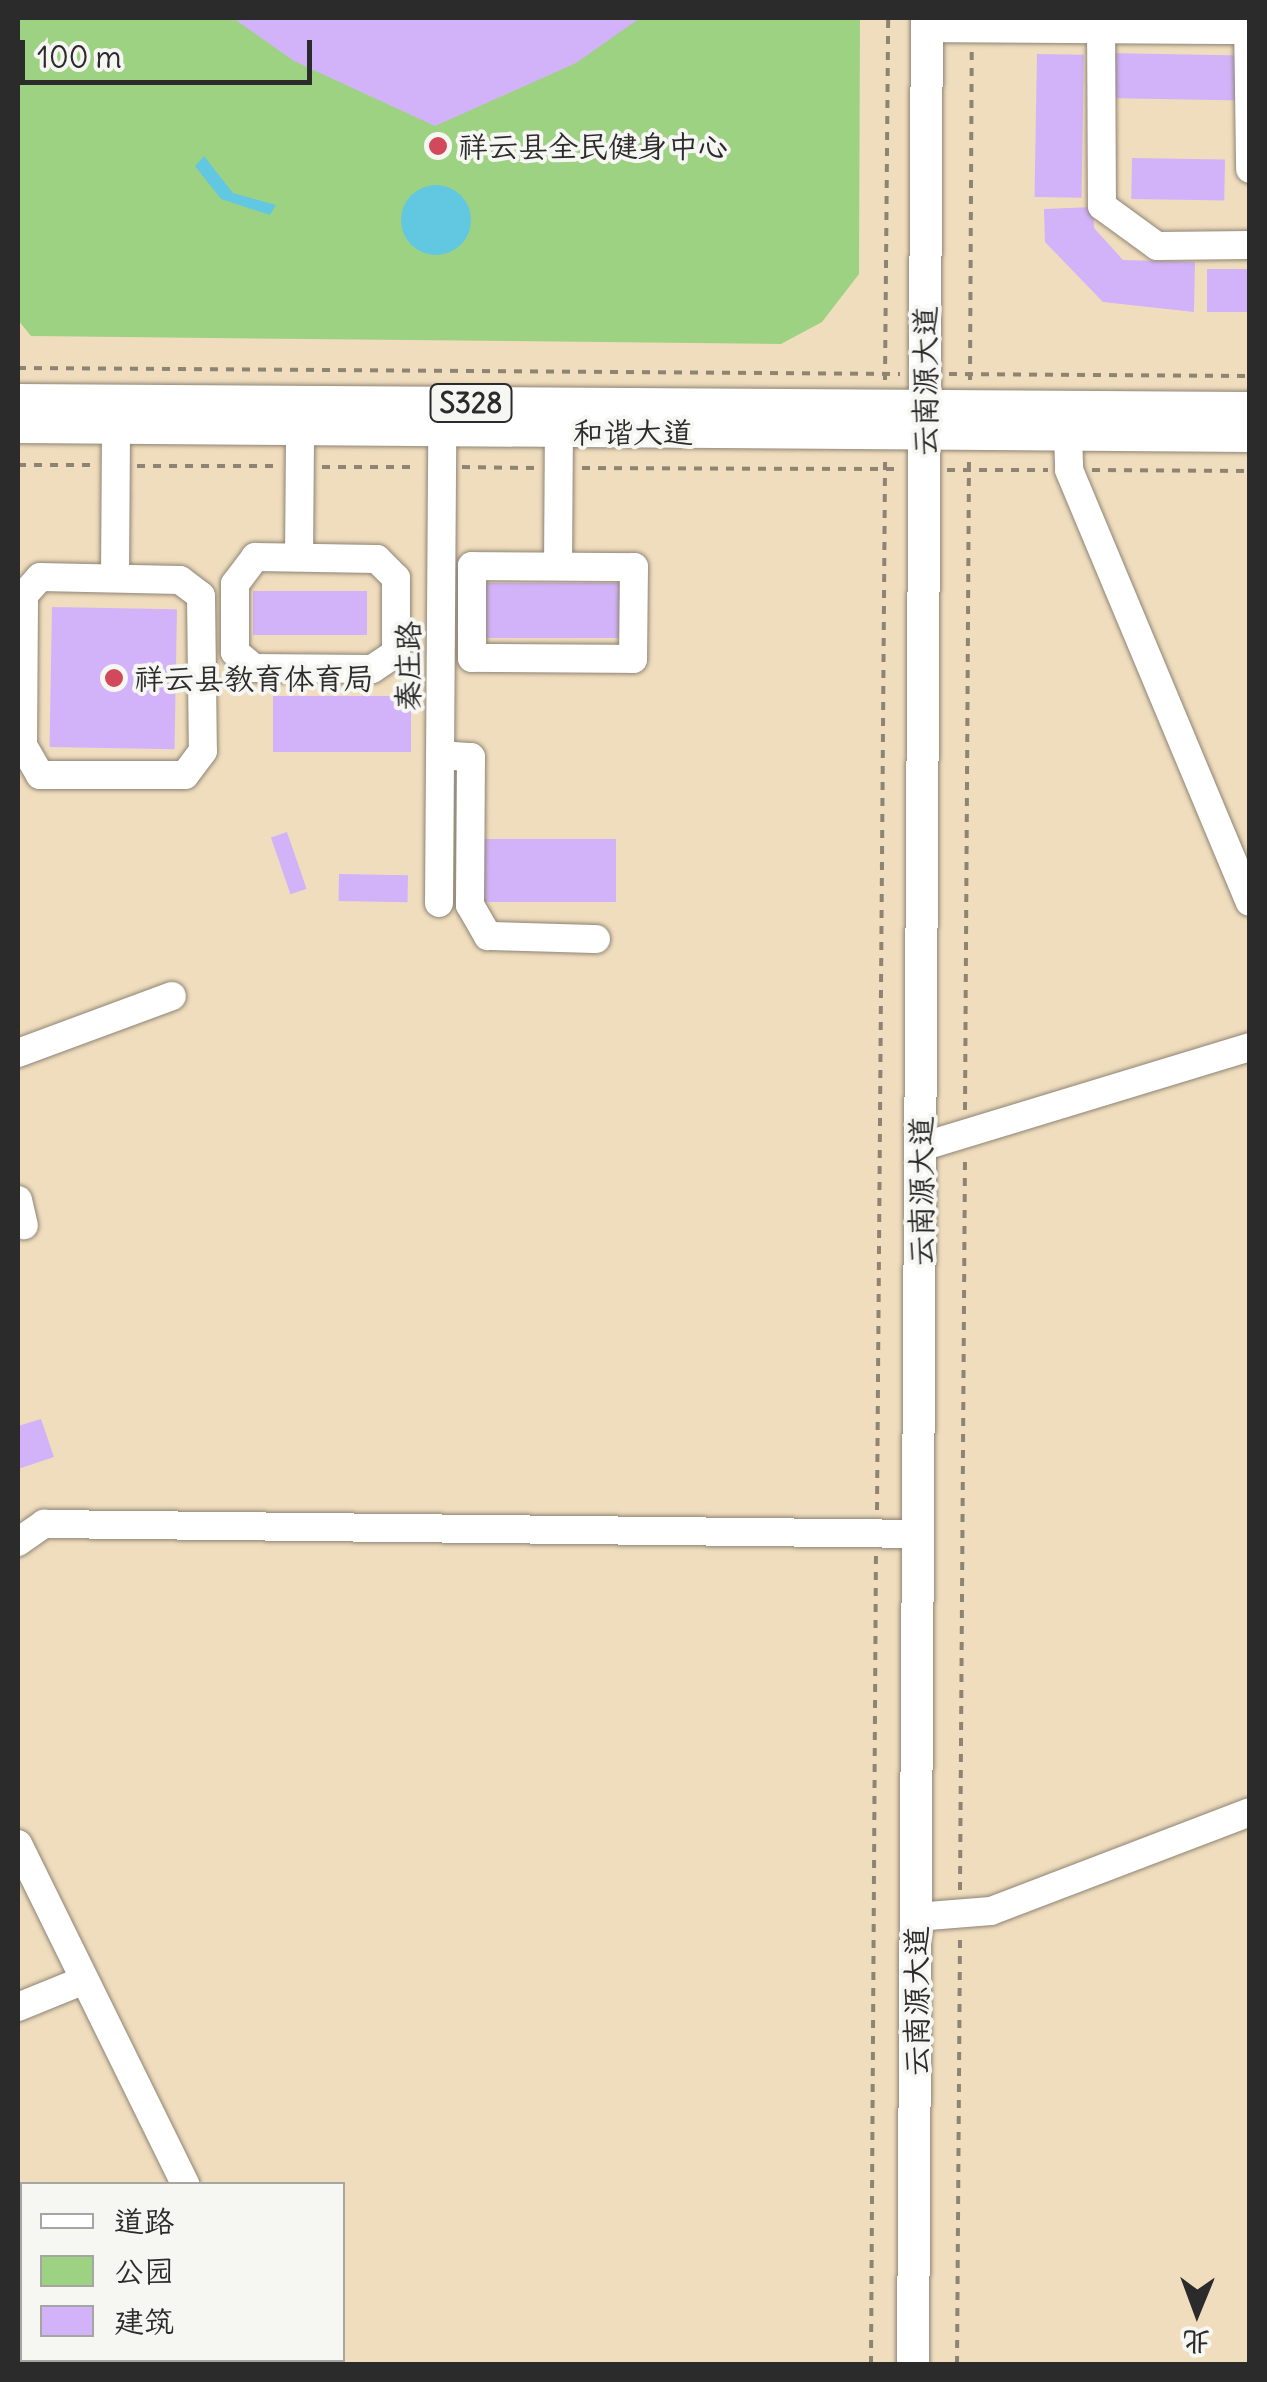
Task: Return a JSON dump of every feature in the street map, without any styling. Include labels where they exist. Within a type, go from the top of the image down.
[{"type":"main road","name":"云南源大道","points":[[913,2364],[927,23]]},
{"type":"main road","name":"和谐大道","points":[[18,400],[1250,408]]},
{"type":"main road","name":"和谐大道","points":[[18,427],[558,431],[885,404]]},
{"type":"main road","name":"和谐大道","points":[[969,405],[1068,434],[1250,436]]},
{"type":"street","points":[[927,23],[972,28],[1101,23],[1248,24],[1250,168]]},
{"type":"street","points":[[1101,23],[1102,206],[1157,246],[1250,246]]},
{"type":"street","points":[[115,577],[116,428]]},
{"type":"street","points":[[299,557],[300,430]]},
{"type":"street","name":"秦庄路","points":[[439,903],[442,430]]},
{"type":"street","points":[[558,431],[558,566]]},
{"type":"street","points":[[1068,434],[1068,470],[1250,902]]},
{"type":"street","points":[[255,557],[299,557],[377,560],[396,578],[396,653],[372,670],[254,668],[235,652],[235,584],[255,557]]},
{"type":"street","points":[[472,566],[558,566],[634,567],[633,659],[472,658],[472,566]]},
{"type":"street","points":[[40,577],[115,577],[180,580],[201,596],[203,751],[184,774],[40,774],[22,746],[24,595],[40,577]]},
{"type":"street","points":[[440,755],[471,756],[470,905],[488,936],[596,939]]},
{"type":"street","points":[[18,1053],[172,996]]},
{"type":"street","points":[[921,1147],[1250,1047]]},
{"type":"street","points":[[18,1542],[44,1524],[919,1534]]},
{"type":"street","points":[[916,1917],[960,1915],[1250,1812]]},
{"type":"street","points":[[18,1844],[184,2182]]},
{"type":"street","points":[[18,2007],[84,1980]]},
{"type":"path","points":[[870,2364],[888,18]]},
{"type":"path","points":[[957,2364],[972,28]]},
{"type":"path","points":[[18,368],[969,405],[1250,376]]},
{"type":"path","points":[[18,465],[1250,471]]},
{"type":"green space","name":"祥云县全民健身中心","points":[[18,18],[860,18],[859,274],[822,322],[781,344],[31,336],[18,320]]},
{"type":"water","points":[[204,156],[233,193],[276,205],[270,215],[221,199],[195,166]]},
{"type":"water","points":[[436,185],[461,195],[471,220],[461,245],[436,255],[411,245],[401,220],[411,195]]},
{"type":"building","points":[[233,18],[640,18],[576,63],[435,126],[294,61]]},
{"type":"building","points":[[1105,53],[1243,55],[1242,100],[1104,98]]},
{"type":"building","points":[[1037,54],[1084,55],[1081,198],[1035,197]]},
{"type":"building","points":[[1132,158],[1225,160],[1224,201],[1131,199]]},
{"type":"building","points":[[1093,207],[1094,228],[1123,260],[1195,262],[1194,312],[1103,302],[1045,242],[1044,209]]},
{"type":"building","points":[[1207,269],[1250,269],[1250,312],[1207,312]]},
{"type":"building","points":[[479,583],[621,583],[621,638],[479,638]]},
{"type":"building","points":[[253,591],[367,591],[367,635],[253,635]]},
{"type":"building","name":"祥云县教育体育局","points":[[52,607],[177,609],[175,749],[50,747]]},
{"type":"building","points":[[273,696],[411,696],[411,752],[273,752]]},
{"type":"building","points":[[287,832],[307,889],[290,894],[271,838]]},
{"type":"building","points":[[477,839],[616,839],[616,902],[477,902]]},
{"type":"building","points":[[339,874],[408,875],[408,902],[339,901]]},
{"type":"building","points":[[41,1419],[54,1457],[18,1469],[18,1426]]},
{"type":"place","name":"祥云县全民健身中心","points":[[438,146]]},
{"type":"place","name":"祥云县教育体育局","points":[[114,678]]}]
